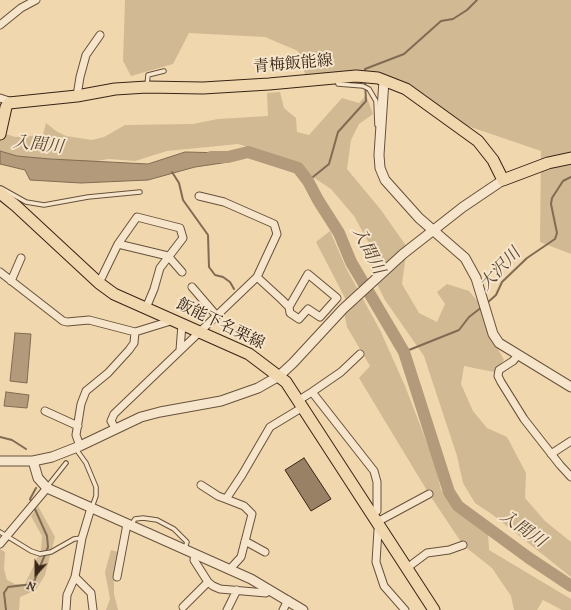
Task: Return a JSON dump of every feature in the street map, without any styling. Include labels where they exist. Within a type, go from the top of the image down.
[{"type":"main road","name":"青梅飯能線","points":[[14,103],[77,96],[115,89],[147,87],[203,88],[356,76],[379,79],[406,89],[478,141],[493,160],[503,180]]},
{"type":"main road","points":[[0,134],[7,105],[14,103]]},
{"type":"main road","points":[[503,180],[548,163],[571,158]]},
{"type":"main road","name":"飯能下名栗線","points":[[0,193],[99,283],[125,300],[250,354],[286,382],[434,610]]},
{"type":"street","points":[[0,25],[21,8],[36,0]]},
{"type":"street","points":[[77,96],[86,55],[100,35]]},
{"type":"street","points":[[379,79],[379,162],[385,180],[402,200],[465,258],[479,289],[495,338],[504,347],[571,387]]},
{"type":"street","points":[[0,98],[14,103]]},
{"type":"street","points":[[0,461],[33,461],[78,447],[115,428],[141,417],[160,412],[212,404],[234,398],[258,388],[279,376],[343,309],[403,254],[433,230],[503,180]]},
{"type":"street","points":[[115,428],[111,421],[114,414],[257,277],[277,234],[274,224],[224,202],[199,196]]},
{"type":"street","points":[[99,283],[118,244],[137,217],[180,228],[183,238],[160,268],[154,289],[146,308]]},
{"type":"street","points":[[118,244],[168,256],[182,272]]},
{"type":"street","points":[[11,281],[21,258]]},
{"type":"street","points":[[0,272],[63,321],[89,320],[135,332],[178,322],[180,350]]},
{"type":"street","points":[[257,277],[289,307],[290,313],[299,320],[308,309],[320,317],[338,298],[308,274],[289,307]]},
{"type":"street","points":[[192,287],[216,315]]},
{"type":"street","points":[[78,447],[77,438],[81,404],[86,390],[108,373],[129,350],[134,342],[135,332]]},
{"type":"street","points":[[226,499],[270,427],[301,404],[312,392],[341,372],[360,354]]},
{"type":"street","points":[[518,355],[513,361],[503,366],[499,370],[498,376],[524,419],[571,477]]},
{"type":"street","points":[[312,392],[374,471],[378,482],[376,562],[384,586],[405,610]]},
{"type":"street","points":[[45,411],[78,426]]},
{"type":"street","points":[[551,454],[571,442]]},
{"type":"street","points":[[33,461],[38,478],[47,488],[230,569],[269,589],[303,610]]},
{"type":"street","points":[[201,485],[218,496],[244,506],[252,514],[241,557],[230,569]]},
{"type":"street","points":[[0,544],[3,535],[32,506],[47,488]]},
{"type":"street","points":[[377,522],[429,494]]},
{"type":"street","points":[[66,610],[67,596],[75,577],[82,538],[91,508]]},
{"type":"street","points":[[116,577],[129,525]]},
{"type":"street","points":[[245,541],[265,552]]},
{"type":"street","points":[[407,568],[427,553],[449,550],[463,545]]},
{"type":"street","points":[[195,554],[194,560],[208,582],[220,589],[266,593],[269,589]]},
{"type":"street","points":[[75,577],[91,592],[94,610]]},
{"type":"street","points":[[183,607],[208,582]]},
{"type":"street","points":[[227,610],[237,590]]},
{"type":"street","points":[[283,610],[288,600]]},
{"type":"lane","points":[[147,87],[148,74],[164,71]]},
{"type":"lane","points":[[337,77],[338,84],[369,89],[376,101],[377,134],[380,134]]},
{"type":"lane","points":[[0,188],[26,202],[44,205],[88,197],[140,192]]},
{"type":"lane","points":[[78,447],[96,487],[96,496],[91,508]]},
{"type":"lane","points":[[47,488],[66,463]]},
{"type":"lane","points":[[129,525],[135,519],[143,518],[156,520],[174,529],[187,542],[184,549]]},
{"type":"lane","points":[[3,535],[31,551],[40,554],[49,553],[74,539],[82,538]]},
{"type":"shaded area","points":[[125,0],[571,0],[571,254],[540,242],[541,151],[453,121],[406,84],[370,71],[305,74],[298,51],[265,37],[189,33],[173,64],[131,76],[123,61]]},
{"type":"shaded area","points":[[280,92],[284,108],[296,118],[297,132],[309,135],[342,98],[359,103],[366,95],[373,114],[359,124],[351,140],[347,169],[381,210],[407,247],[402,284],[419,313],[437,322],[445,304],[437,292],[447,284],[469,291],[479,303],[492,338],[504,360],[494,372],[464,366],[461,384],[473,411],[487,428],[507,437],[526,473],[525,498],[545,521],[571,542],[571,577],[493,515],[475,503],[463,483],[457,456],[424,356],[385,300],[371,272],[370,245],[354,216],[331,189],[284,158],[238,144],[167,151],[135,161],[109,159],[90,162],[17,156],[0,151],[0,132],[15,137],[43,135],[46,123],[56,131],[66,136],[92,140],[104,137],[125,125],[193,124],[218,119],[268,116],[267,93]]},
{"type":"shaded area","name":"入間川","points":[[0,151],[17,156],[50,159],[148,164],[185,152],[227,153],[229,162],[195,167],[148,180],[81,183],[30,180],[25,170],[0,164]]},
{"type":"shaded area","points":[[330,231],[346,268],[380,330],[405,386],[434,461],[441,490],[488,533],[489,550],[571,599],[571,610],[562,610],[543,600],[537,610],[514,610],[511,596],[492,568],[463,545],[429,494],[359,378],[370,366],[347,327],[343,306],[346,300],[316,242]]},
{"type":"shaded area","points":[[15,333],[31,334],[27,383],[10,381]]},
{"type":"shaded area","points":[[6,392],[29,395],[27,408],[4,406]]},
{"type":"shaded area","points":[[38,506],[55,537],[45,575],[36,590],[20,597],[19,610],[0,610],[0,549],[5,552],[4,569],[7,580],[15,584],[25,584],[41,550],[42,536],[31,516]]},
{"type":"shaded area","points":[[111,550],[118,552],[114,576],[114,594],[118,610],[106,610],[110,599],[105,572]]},
{"type":"building","points":[[304,458],[331,499],[311,511],[285,470]]},
{"type":"waterway","points":[[365,73],[365,69],[404,54],[441,21],[453,19],[467,10],[477,0]]},
{"type":"waterway","points":[[308,181],[329,164],[338,132],[366,101],[365,81]]},
{"type":"waterway","name":"大沢川","points":[[211,157],[228,157],[248,152],[298,168],[308,181],[339,233],[351,262],[404,352],[449,492],[458,506],[529,558],[571,586]]},
{"type":"waterway","points":[[172,172],[179,183],[183,200],[208,235],[209,267],[215,275],[223,277],[230,282],[234,289]]},
{"type":"waterway","name":"大沢川","points":[[487,303],[496,295],[502,282],[527,258],[555,239],[557,233],[551,204],[552,198],[563,181],[571,177]]},
{"type":"waterway","name":"大沢川","points":[[404,352],[459,330],[469,317],[482,307]]},
{"type":"waterway","points":[[0,437],[12,440],[26,449]]},
{"type":"waterway","points":[[32,503],[30,499],[36,488]]},
{"type":"waterway","points":[[6,610],[4,593],[8,587],[33,584],[48,547],[47,536],[34,507]]}]
